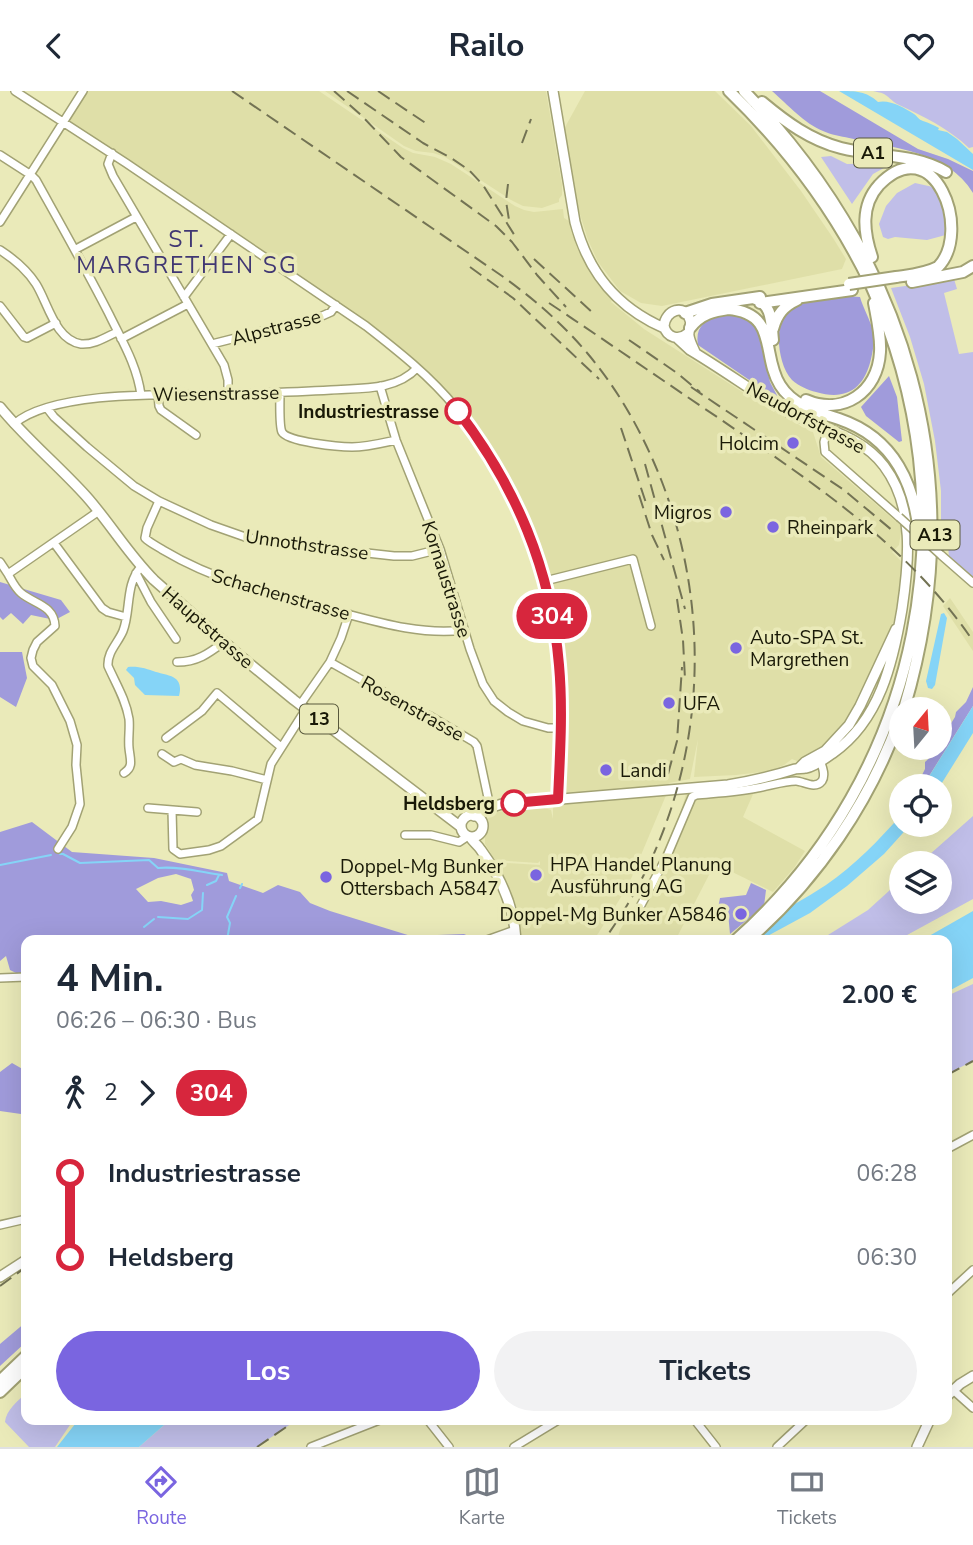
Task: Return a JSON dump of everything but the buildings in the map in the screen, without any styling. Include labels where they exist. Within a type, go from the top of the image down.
[{"type":"highway","points":[[729,91],[764,128],[809,183],[843,234],[870,283],[880,337],[879,359],[869,384],[849,401],[831,406],[819,405],[793,392],[779,370],[769,310],[762,299]]},
{"type":"highway","name":"A1","points":[[746,91],[795,128],[822,142],[853,151],[901,156],[920,161],[938,167],[953,181]]},
{"type":"highway","name":"A1","points":[[746,91],[823,185],[858,241],[884,292]]},
{"type":"highway","name":"A13","points":[[907,697],[920,653],[930,598],[934,557],[934,501],[920,400],[903,340],[868,244],[866,211],[873,193],[881,184],[890,177],[910,170],[930,172],[953,181]]},
{"type":"highway","points":[[897,280],[937,268],[959,249]]},
{"type":"highway","points":[[685,313],[712,304],[950,275],[966,271],[973,266]]},
{"type":"highway","name":"A13","points":[[741,935],[794,882],[848,808],[885,733],[916,632],[926,544],[923,468],[918,431],[900,359],[870,283]]},
{"type":"highway","points":[[689,330],[704,314],[762,299],[801,298],[851,287]]},
{"type":"highway","points":[[772,332],[782,310],[801,298]]},
{"type":"highway","name":"A13","points":[[728,309],[748,314],[761,324],[766,334],[775,375],[788,396],[804,407],[845,421],[864,432],[881,444],[895,460],[907,480],[915,504],[923,585]]},
{"type":"highway","points":[[754,935],[793,895],[832,847],[859,806],[889,745]]},
{"type":"highway","points":[[0,1381],[21,1361]]},
{"type":"highway","points":[[0,1392],[21,1372]]},
{"type":"main road","points":[[553,91],[574,214],[579,237],[589,260],[618,299],[640,317],[664,328]]},
{"type":"main road","points":[[632,310],[652,317],[665,317]]},
{"type":"main road","points":[[689,330],[683,337],[668,335],[664,328],[665,317],[675,310],[685,313],[690,320],[689,330],[695,353]]},
{"type":"main road","name":"Neudorfstrasse","points":[[467,831],[468,816],[478,819],[489,808],[502,804],[728,785],[808,768],[839,737],[855,716],[900,621],[908,561],[907,525],[898,490],[884,465],[853,439],[785,409],[695,353],[677,338]]},
{"type":"main road","name":"Hauptstrasse","points":[[0,407],[99,511],[138,569],[303,707],[467,831]]},
{"type":"main road","points":[[467,831],[482,830],[478,819]]},
{"type":"main road","points":[[467,831],[495,873],[506,897],[516,935]]},
{"type":"main road","points":[[0,1277],[21,1263]]},
{"type":"main road","points":[[952,1392],[973,1376]]},
{"type":"main road","points":[[917,1447],[927,1425]]},
{"type":"street","points":[[15,91],[336,305],[417,367],[454,407],[490,455],[517,505],[545,581],[559,666],[558,799]]},
{"type":"street","points":[[0,222],[83,91]]},
{"type":"street","points":[[111,153],[109,166],[136,217],[224,365],[228,394]]},
{"type":"street","points":[[0,155],[31,175],[76,249],[136,369],[141,395]]},
{"type":"street","points":[[76,249],[136,217]]},
{"type":"street","points":[[0,250],[12,257],[35,283],[67,338],[81,344],[90,344],[119,336],[186,300],[231,234]]},
{"type":"street","name":"Alpstrasse","points":[[212,344],[323,316],[331,313],[336,305]]},
{"type":"street","points":[[0,306],[27,338],[56,323]]},
{"type":"street","name":"Wiesenstrasse","points":[[14,424],[21,418],[47,408],[104,397],[280,393],[380,387],[407,377],[417,367]]},
{"type":"street","name":"Kornaustrasse","points":[[380,387],[396,440],[440,549],[483,684],[494,701],[523,721],[560,728]]},
{"type":"street","points":[[280,393],[281,430],[285,436],[310,443],[353,447],[396,440]]},
{"type":"street","points":[[158,394],[161,410],[197,435]]},
{"type":"street","name":"Unnothstrasse","points":[[47,408],[134,486],[211,525],[248,538],[394,556],[412,556],[440,549]]},
{"type":"street","points":[[828,428],[824,442],[825,452],[973,583]]},
{"type":"street","name":"Schachenstrasse","points":[[159,501],[145,532],[145,538],[197,569],[280,596],[409,628],[464,630]]},
{"type":"street","points":[[8,574],[99,511]]},
{"type":"street","points":[[54,543],[102,608],[126,617]]},
{"type":"street","points":[[545,581],[633,559],[651,626]]},
{"type":"street","points":[[0,562],[18,590],[43,605],[55,620],[55,626],[37,642],[31,658],[33,666],[52,685],[70,721],[77,745],[80,804],[72,827],[58,849]]},
{"type":"street","points":[[124,773],[131,766],[129,721],[125,701],[108,666],[108,657],[121,635],[138,569]]},
{"type":"street","points":[[138,569],[151,602],[176,639]]},
{"type":"street","points":[[172,810],[173,849],[180,854],[220,846],[258,819],[271,764],[330,662],[349,614]]},
{"type":"street","points":[[177,662],[188,662],[207,655],[224,642]]},
{"type":"street","name":"Rosenstrasse","points":[[330,662],[474,742],[478,748],[489,808]]},
{"type":"street","points":[[166,738],[202,711],[217,692],[281,747]]},
{"type":"street","points":[[162,754],[174,762],[181,759],[195,765],[267,780]]},
{"type":"street","points":[[641,905],[667,856],[692,797],[794,781],[809,785],[820,783],[823,776],[816,760]]},
{"type":"street","points":[[148,808],[197,812]]},
{"type":"street","points":[[405,835],[431,835],[456,841],[467,831]]},
{"type":"street","points":[[0,978],[21,977]]},
{"type":"street","points":[[952,1146],[973,1135]]},
{"type":"street","points":[[0,1224],[21,1220]]},
{"type":"street","points":[[952,1289],[973,1270]]},
{"type":"street","points":[[952,1394],[973,1408]]},
{"type":"street","points":[[311,1447],[368,1425]]},
{"type":"street","points":[[432,1425],[449,1447]]},
{"type":"street","points":[[514,1447],[550,1425]]},
{"type":"street","points":[[699,1425],[716,1447]]},
{"type":"street","points":[[777,1447],[801,1425]]},
{"type":"shaded area","points":[[83,91],[319,91],[403,148],[451,164],[515,206],[534,212],[563,209],[564,218],[573,228],[586,263],[611,302],[644,329],[769,409],[813,432],[821,457],[900,525],[899,545],[892,552],[902,562],[894,620],[880,655],[835,737],[799,762],[792,759],[770,771],[694,777],[698,739],[690,779],[669,783],[628,886],[597,935],[516,935],[515,927],[489,862],[540,865],[540,861],[495,860],[485,844],[485,835],[488,818],[497,812],[541,807],[551,810],[553,819],[553,808],[558,799],[559,666],[545,581],[517,505],[455,406],[417,368],[366,326],[64,122]]},
{"type":"shaded area","points":[[325,91],[546,91],[562,185],[559,202],[542,208],[523,206],[445,157],[404,146]]},
{"type":"shaded area","points":[[585,91],[715,91],[751,126],[801,191],[846,259],[842,269],[662,306],[641,303],[620,291],[598,262],[588,240],[579,211],[564,129]]},
{"type":"shaded area","points":[[772,91],[820,91],[918,149],[973,171],[973,193],[949,168],[918,153],[816,128]]},
{"type":"shaded area","points":[[839,91],[860,92],[878,102],[897,105],[939,128],[938,130],[947,132],[973,154],[973,170]]},
{"type":"shaded area","points":[[873,91],[973,91],[973,147],[969,148],[935,123],[897,104],[884,94]]},
{"type":"shaded area","points":[[831,156],[847,164],[893,163],[873,174],[852,204],[821,157]]},
{"type":"shaded area","points":[[915,183],[933,187],[952,204],[957,217],[953,233],[927,240],[883,237],[879,224],[886,206],[897,193]]},
{"type":"shaded area","points":[[954,279],[957,289],[944,293],[959,354],[973,352],[973,580],[949,557],[948,545],[941,544],[941,491],[924,384],[891,288]]},
{"type":"shaded area","points":[[845,296],[860,297],[872,328],[874,345],[868,369],[858,385],[845,393],[836,395],[807,389],[792,380],[783,365],[779,340],[782,322],[786,314],[797,305]]},
{"type":"shaded area","points":[[720,315],[738,316],[759,330],[770,382],[780,401],[698,345],[699,329]]},
{"type":"shaded area","points":[[889,376],[897,397],[902,441],[899,442],[866,416],[861,407]]},
{"type":"shaded area","points":[[0,582],[61,600],[70,612],[55,620],[31,615],[23,624],[11,613],[3,620],[0,617]]},
{"type":"shaded area","points":[[950,598],[973,632],[973,651],[943,606]]},
{"type":"shaded area","points":[[944,613],[947,618],[935,685],[932,689],[928,688],[926,681],[941,614]]},
{"type":"shaded area","points":[[0,652],[22,652],[27,678],[16,707],[0,697]]},
{"type":"shaded area","points":[[128,667],[143,668],[175,678],[179,684],[179,696],[145,695],[135,685],[134,678],[126,670]]},
{"type":"shaded area","points":[[973,687],[973,706],[952,740],[952,722],[956,712],[966,702]]},
{"type":"shaded area","points":[[973,706],[973,733],[947,774],[930,774],[939,760],[952,760],[952,740]]},
{"type":"shaded area","points":[[939,760],[930,774],[922,774],[925,762]]},
{"type":"shaded area","points":[[754,792],[743,817],[805,851],[773,892],[724,868],[716,868],[710,873],[678,935],[618,935],[647,887],[680,814],[686,794]]},
{"type":"shaded area","points":[[973,816],[973,899],[952,910],[952,851],[934,851]]},
{"type":"shaded area","points":[[32,822],[72,852],[154,858],[227,873],[229,881],[263,893],[278,885],[300,892],[310,903],[330,911],[408,935],[21,935],[21,976],[10,970],[6,956],[0,961],[0,832]],"holes":[[[176,874],[191,879],[194,890],[191,895],[193,901],[181,905],[161,901],[148,902],[136,889],[158,878]]]},
{"type":"shaded area","points":[[889,828],[889,837],[899,837],[847,886],[810,913],[769,935],[736,935],[826,885],[866,852]]},
{"type":"shaded area","points":[[751,883],[766,890],[764,906],[730,934],[728,913],[718,908],[720,898],[746,895]]},
{"type":"shaded area","points":[[889,891],[889,914],[946,914],[907,935],[828,935],[868,910]]},
{"type":"shaded area","points":[[973,911],[973,978],[952,989],[952,935],[931,935]]},
{"type":"shaded area","points":[[973,984],[973,1061],[952,1072],[952,994]]},
{"type":"shaded area","points":[[12,1063],[21,1068],[21,1114],[0,1111],[0,1072]]},
{"type":"shaded area","points":[[21,1326],[21,1347],[0,1366],[0,1344]]},
{"type":"shaded area","points":[[21,1398],[21,1425],[70,1425],[55,1447],[29,1447],[5,1422]]},
{"type":"shaded area","points":[[74,1425],[164,1425],[139,1447],[57,1447]]},
{"type":"shaded area","points":[[164,1425],[289,1425],[257,1447],[139,1447]]},
{"type":"waterway","points":[[60,854],[80,863],[149,860],[158,868],[222,875]]},
{"type":"waterway","points":[[0,865],[51,855]]},
{"type":"waterway","points":[[207,885],[216,881],[219,875]]},
{"type":"waterway","points":[[240,888],[242,884]]},
{"type":"waterway","points":[[158,917],[188,919],[202,910],[203,893]]},
{"type":"waterway","points":[[228,935],[230,923],[227,917],[236,896]]},
{"type":"waterway","points":[[144,927],[154,919]]},
{"type":"railway","points":[[232,91],[502,276],[548,312],[578,343],[611,384],[639,431],[655,465],[680,540],[691,599],[695,659],[691,718],[680,777],[662,834],[637,888],[607,935]]},
{"type":"railway","points":[[334,91],[401,157],[496,226],[566,307]]},
{"type":"railway","points":[[347,91],[423,143],[469,170],[483,185],[515,236]]},
{"type":"railway","points":[[378,91],[427,124]]},
{"type":"railway","points":[[522,143],[531,119]]},
{"type":"railway","points":[[508,184],[506,201],[509,220]]},
{"type":"railway","points":[[534,259],[593,313]]},
{"type":"railway","points":[[470,267],[513,298],[599,379]]},
{"type":"railway","points":[[549,303],[790,467],[857,518],[919,575],[973,641]]},
{"type":"railway","points":[[629,340],[700,392]]},
{"type":"railway","points":[[691,387],[844,490],[893,531]]},
{"type":"railway","points":[[621,428],[646,503]]},
{"type":"railway","points":[[645,464],[685,609]]},
{"type":"railway","points":[[639,495],[652,535],[664,560]]},
{"type":"railway","points":[[677,599],[685,679]]},
{"type":"railway","points":[[668,774],[677,741],[682,667]]},
{"type":"railway","points":[[952,1072],[973,1061]]},
{"type":"railway","points":[[0,1286],[21,1271]]},
{"type":"railway","points":[[257,1447],[289,1425]]},
{"type":"bus line","name":"304","points":[[458,411],[490,455],[520,512],[545,581],[557,640],[561,687],[558,799],[514,803]]},
{"type":"place","name":"Industriestrasse","points":[[458,411]]},
{"type":"place","name":"Holcim","points":[[793,443]]},
{"type":"place","name":"Migros","points":[[726,512]]},
{"type":"place","name":"Rheinpark","points":[[773,527]]},
{"type":"place","name":"Auto-SPA St. Margrethen","points":[[736,648]]},
{"type":"place","name":"UFA","points":[[669,703]]},
{"type":"place","name":"Landi","points":[[606,770]]},
{"type":"place","name":"Heldsberg","points":[[514,803]]},
{"type":"place","name":"HPA Handel Planung Ausführung AG","points":[[536,875]]},
{"type":"place","name":"Doppel-Mg Bunker Ottersbach A5847","points":[[326,877]]},
{"type":"place","name":"Doppel-Mg Bunker A5846","points":[[741,914]]},
{"type":"district","name":"ST. MARGRETHEN SG","points":[[187,252]]}]
